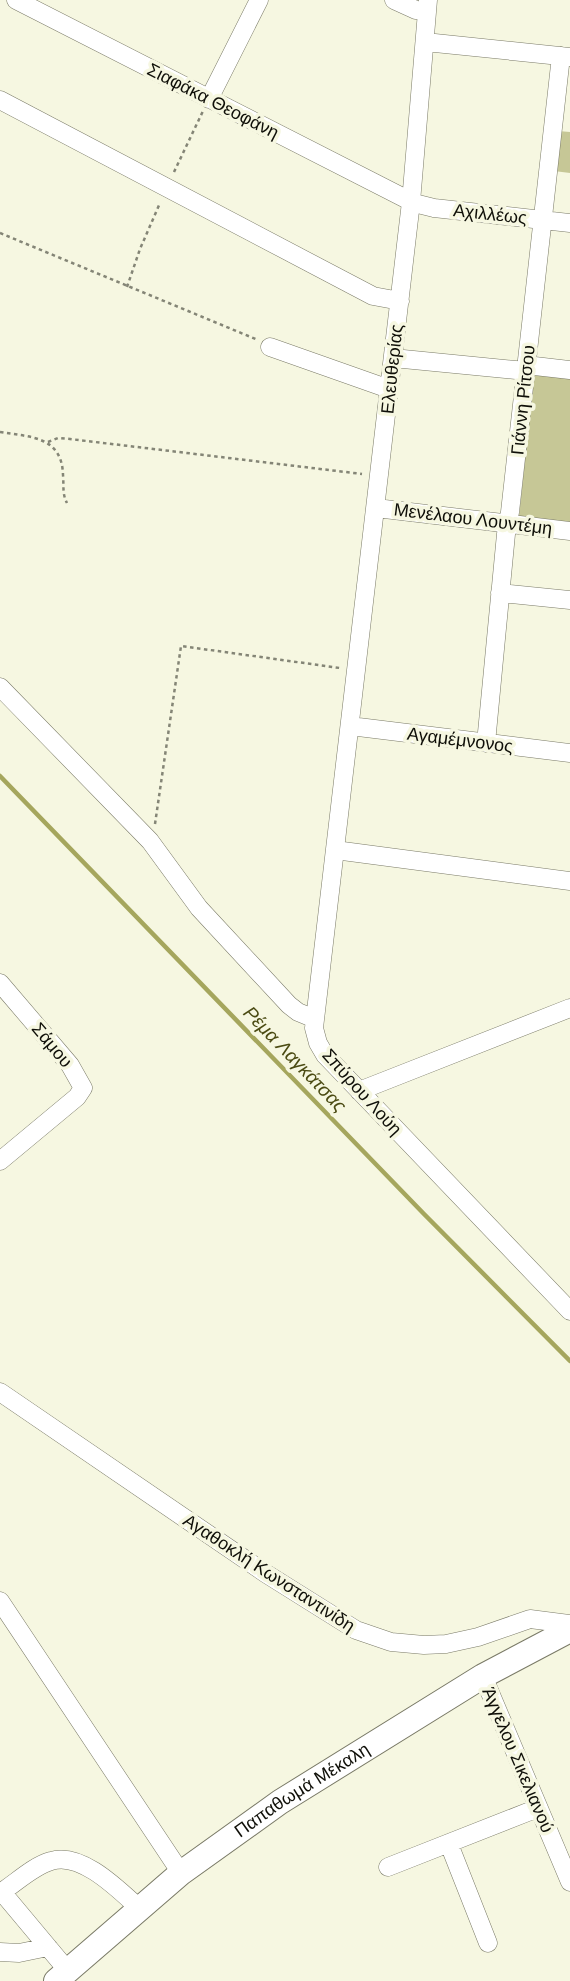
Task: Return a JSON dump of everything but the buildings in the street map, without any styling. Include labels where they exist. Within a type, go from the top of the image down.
[{"type":"street","name":"Σιαφάκα Θεοφάνη","points":[[16,0],[45,6],[209,99],[411,202]]},
{"type":"street","points":[[209,99],[259,0]]},
{"type":"street","points":[[394,0],[416,10],[428,6]]},
{"type":"street","name":"Ελευθερίας","points":[[350,726],[411,202],[428,6]]},
{"type":"street","points":[[425,42],[565,57]]},
{"type":"street","name":"Γιάννη Ρίτσου","points":[[486,743],[542,220],[565,57]]},
{"type":"street","points":[[0,100],[373,296],[400,301]]},
{"type":"street","name":"Αχιλλέως","points":[[411,202],[433,208],[570,223]]},
{"type":"street","points":[[270,347],[389,389]]},
{"type":"street","points":[[393,358],[570,370]]},
{"type":"street","name":"Μενέλαου Λουντέμη","points":[[376,508],[570,530]]},
{"type":"street","points":[[500,593],[570,600]]},
{"type":"street","points":[[0,687],[150,841],[199,908],[280,995],[298,1012],[315,1019]]},
{"type":"street","name":"Αγαμέμνονoς","points":[[350,726],[570,753]]},
{"type":"street","name":"Σπύρου Λούη","points":[[350,726],[315,1019],[315,1034],[321,1050],[570,1311]]},
{"type":"street","points":[[335,849],[570,881]]},
{"type":"street","name":"Σάμου","points":[[0,983],[73,1070],[83,1088],[77,1097],[0,1161]]},
{"type":"street","points":[[359,1091],[570,1008]]},
{"type":"street","name":"Αγαθοκλή Κωνσταντινίδη","points":[[0,1392],[265,1573],[356,1630],[391,1642],[424,1645],[446,1644],[478,1637],[530,1619],[570,1624]]},
{"type":"street","points":[[0,1601],[181,1873]]},
{"type":"street","name":"Παπαθωμά Μέκαλη","points":[[62,1976],[181,1873],[281,1802],[483,1676],[570,1630]]},
{"type":"street","name":"Άγγελου Σικελιανού","points":[[483,1676],[570,1882]]},
{"type":"street","points":[[388,1867],[538,1808]]},
{"type":"street","points":[[449,1844],[488,1943]]},
{"type":"street","points":[[62,1976],[48,1947],[1,1892],[46,1863],[66,1859],[100,1874],[139,1908]]},
{"type":"street","points":[[0,1952],[19,1953],[48,1947]]},
{"type":"path","points":[[0,233],[248,334],[270,347]]},
{"type":"path","points":[[0,432],[48,442],[58,438],[71,439],[380,475]]},
{"type":"path","points":[[48,442],[61,461],[63,491],[67,503]]},
{"type":"path","points":[[150,841],[155,823],[181,646],[357,670]]},
{"type":"green space","points":[[558,131],[570,132],[570,173],[554,171]]},
{"type":"green space","points":[[534,372],[570,376],[570,522],[519,517]]},
{"type":"waterway","name":"Ρέμα Λαγκάτσας","points":[[0,776],[570,1361]]}]
